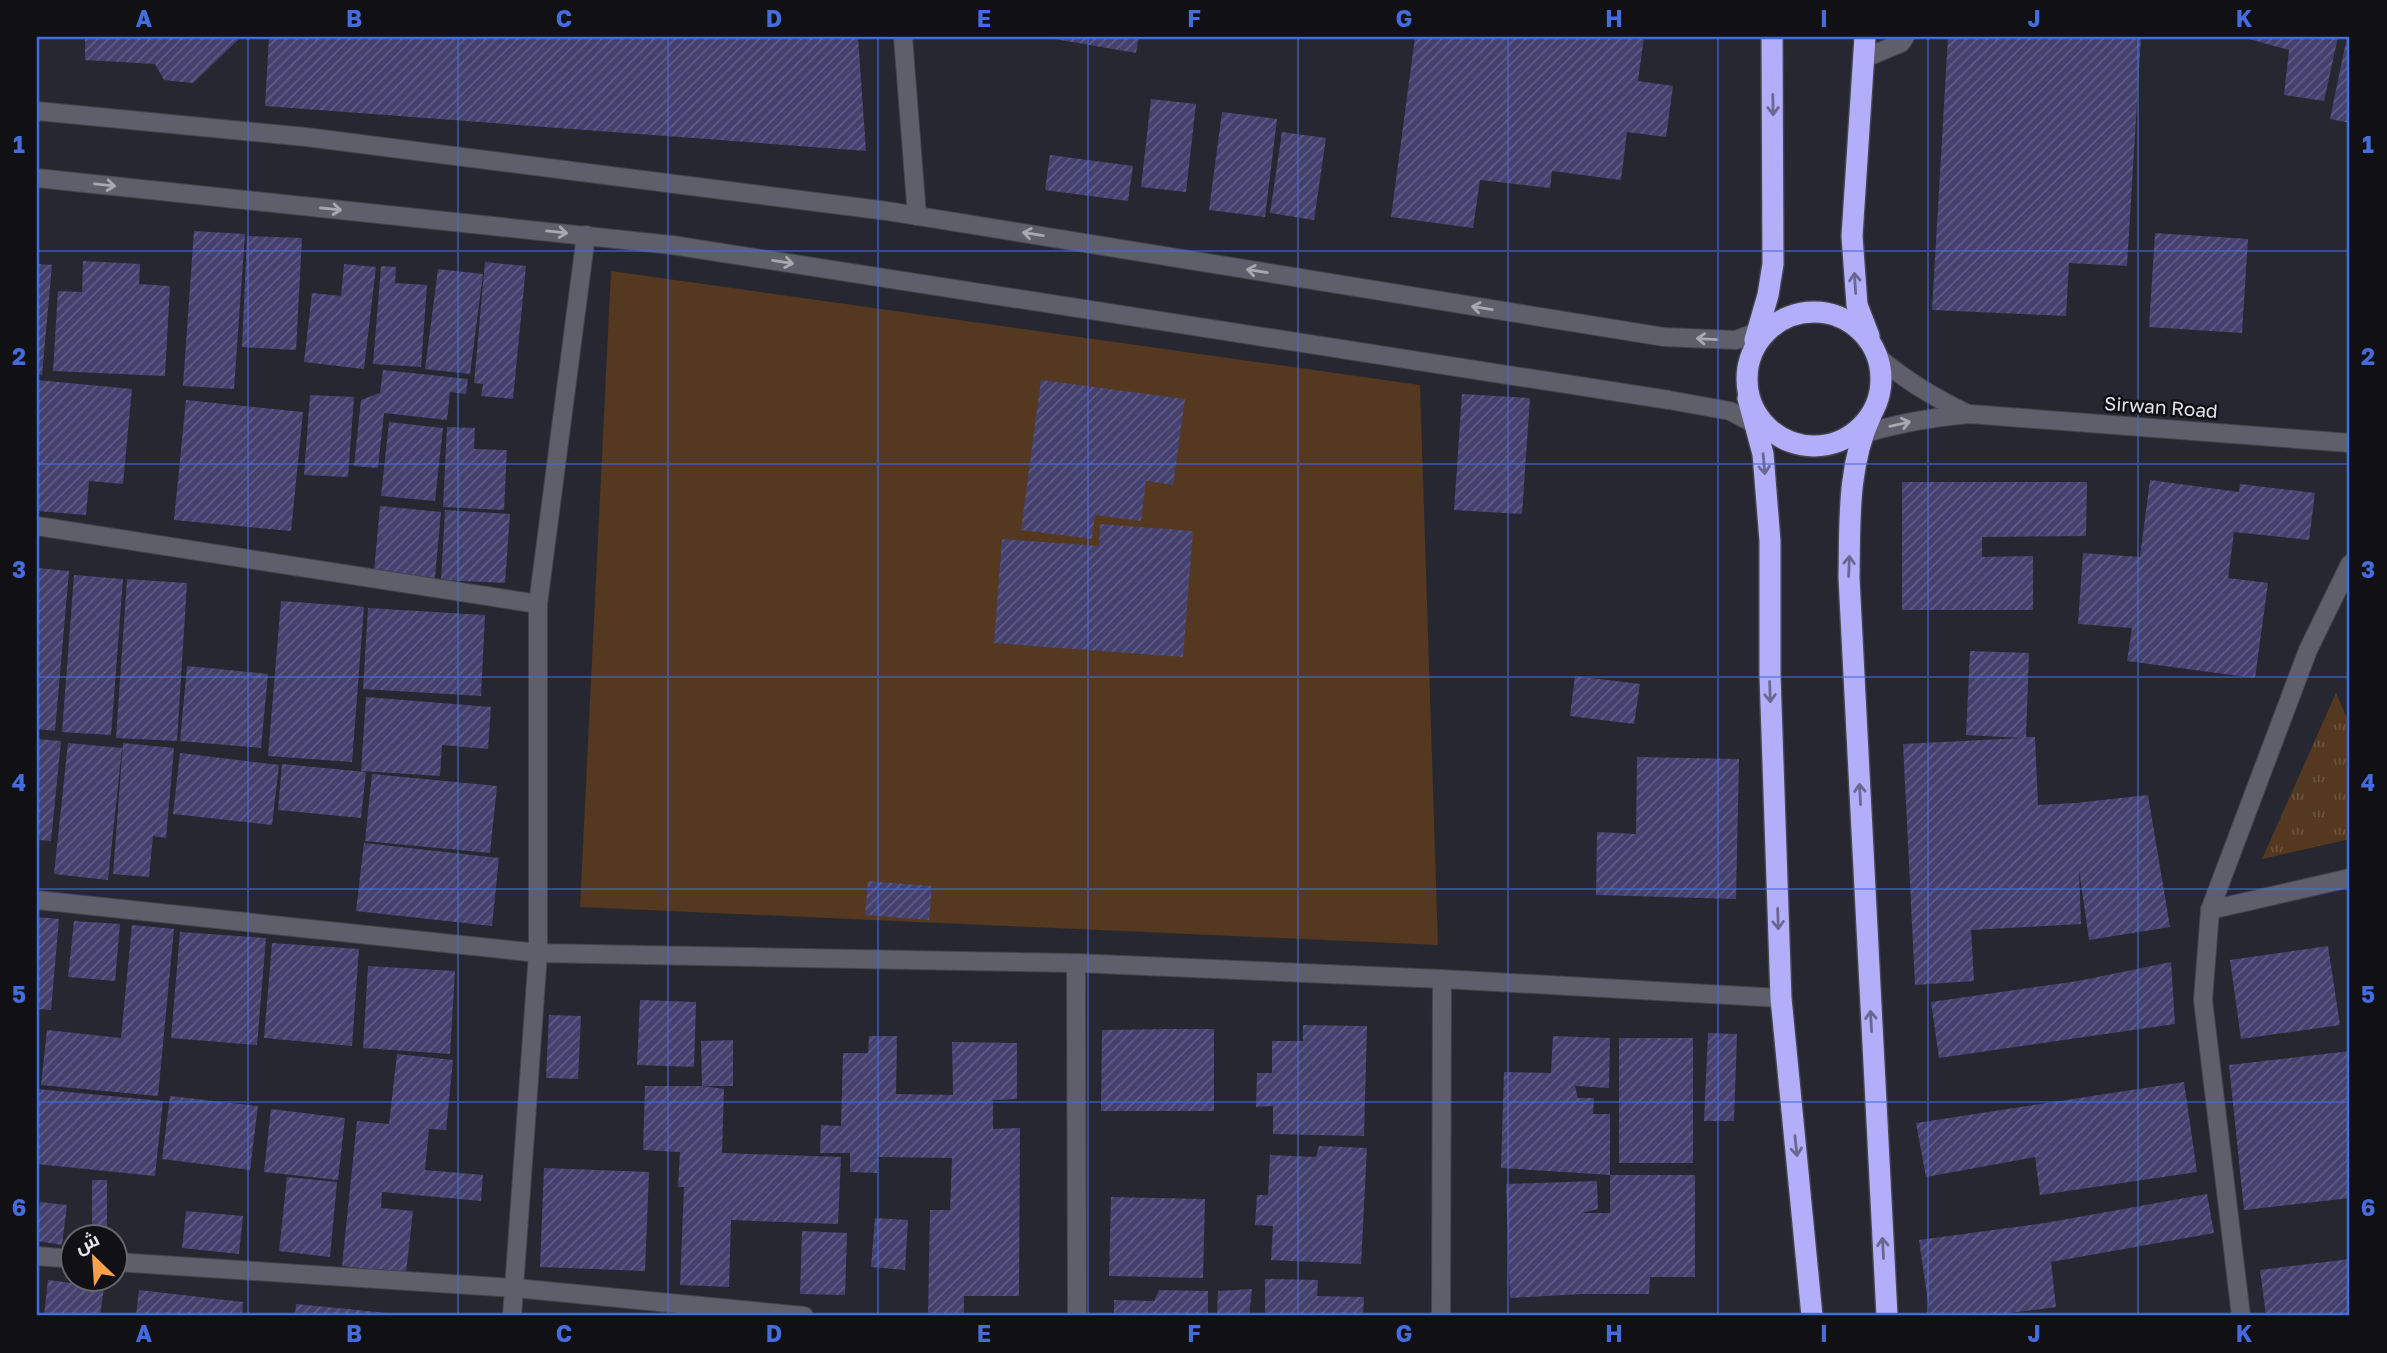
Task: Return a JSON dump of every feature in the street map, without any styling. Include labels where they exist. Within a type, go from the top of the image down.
[{"type":"highway","points":[[1772,37],[1773,264],[1765,329],[1750,356],[1746,377],[1748,398],[1763,429],[1770,541],[1769,675],[1781,998],[1812,1316]]},
{"type":"highway","points":[[1865,47],[1852,236],[1857,306],[1876,352],[1882,376],[1879,397],[1857,450],[1851,492],[1849,578],[1887,1316]]},
{"type":"highway","points":[[1765,329],[1793,315],[1816,312],[1839,316],[1859,329],[1876,352]]},
{"type":"highway","points":[[1763,429],[1791,443],[1813,447],[1835,443],[1856,433],[1867,424]]},
{"type":"street","points":[[903,37],[917,216]]},
{"type":"street","points":[[1865,47],[1901,43],[1905,37]]},
{"type":"street","points":[[37,111],[306,138],[917,216],[1664,337],[1736,340],[1765,329]]},
{"type":"street","points":[[37,178],[672,244],[1669,400],[1730,411],[1763,429]]},
{"type":"street","points":[[513,1316],[538,953],[538,604],[586,235]]},
{"type":"street","name":"Sirwan Road","points":[[1876,352],[1905,380],[1936,399],[1969,414]]},
{"type":"street","name":"Sirwan Road","points":[[1867,424],[1969,414],[2350,443]]},
{"type":"street","points":[[37,526],[538,604]]},
{"type":"street","points":[[2241,1316],[2203,1000],[2210,910],[2308,650],[2350,564]]},
{"type":"street","points":[[2210,910],[2350,878]]},
{"type":"street","points":[[37,900],[538,953],[1076,963],[1442,979],[1781,998]]},
{"type":"street","points":[[1076,963],[1077,1316]]},
{"type":"street","points":[[1441,1316],[1442,979]]},
{"type":"street","points":[[37,1256],[60,1258]]},
{"type":"street","points":[[130,1263],[515,1288],[804,1316]]},
{"type":"green space","points":[[611,271],[1420,385],[1438,945],[580,907]]},
{"type":"green space","points":[[2336,693],[2350,725],[2350,839],[2262,859]]},
{"type":"building","points":[[85,37],[241,37],[193,83],[164,80],[155,64],[85,60]]},
{"type":"building","points":[[269,37],[858,37],[866,151],[265,106]]},
{"type":"building","points":[[1043,37],[1139,37],[1136,53]]},
{"type":"building","points":[[1415,37],[1644,37],[1638,81],[1673,86],[1666,137],[1627,132],[1621,180],[1552,171],[1550,188],[1480,180],[1473,228],[1391,217]]},
{"type":"building","points":[[1948,37],[2141,37],[2127,266],[2069,263],[2066,316],[1932,310]]},
{"type":"building","points":[[2242,37],[2338,37],[2324,101],[2284,95],[2289,50]]},
{"type":"building","points":[[2347,37],[2350,37],[2350,123],[2330,119]]},
{"type":"building","points":[[1151,99],[1196,104],[1186,192],[1141,187]]},
{"type":"building","points":[[1222,112],[1277,119],[1265,217],[1209,210]]},
{"type":"building","points":[[1282,132],[1326,138],[1314,220],[1270,213]]},
{"type":"building","points":[[1050,155],[1133,166],[1128,201],[1045,190]]},
{"type":"building","points":[[194,231],[245,234],[234,389],[183,386]]},
{"type":"building","points":[[2155,233],[2248,239],[2242,333],[2149,327]]},
{"type":"building","points":[[247,236],[302,238],[296,350],[242,347]]},
{"type":"building","points":[[83,261],[140,264],[139,284],[170,286],[165,376],[53,371],[58,291],[82,292]]},
{"type":"building","points":[[485,262],[526,266],[513,399],[481,396],[483,384],[474,383]]},
{"type":"building","points":[[37,264],[52,265],[42,375],[37,374]]},
{"type":"building","points":[[344,264],[376,267],[364,369],[304,362],[312,293],[341,296]]},
{"type":"building","points":[[381,266],[396,267],[395,283],[427,285],[421,367],[373,364]]},
{"type":"building","points":[[438,269],[483,274],[470,374],[425,369]]},
{"type":"building","points":[[383,370],[468,379],[466,394],[450,392],[447,420],[384,413],[378,468],[354,466],[361,400],[380,393]]},
{"type":"building","points":[[37,380],[132,389],[123,484],[89,481],[86,515],[37,511]]},
{"type":"building","points":[[1041,380],[1185,399],[1173,485],[1146,481],[1141,521],[1095,515],[1092,539],[1021,530]]},
{"type":"building","points":[[1462,394],[1530,398],[1522,514],[1454,510]]},
{"type":"building","points":[[310,395],[354,397],[348,477],[304,475]]},
{"type":"building","points":[[186,400],[303,412],[291,531],[174,520]]},
{"type":"building","points":[[389,422],[443,428],[435,501],[381,496]]},
{"type":"building","points":[[447,427],[475,428],[474,449],[507,450],[504,510],[443,507]]},
{"type":"building","points":[[2150,480],[2239,492],[2240,484],[2315,493],[2309,540],[2234,532],[2228,578],[2268,583],[2255,678],[2127,661],[2132,628],[2078,624],[2083,553],[2140,557]]},
{"type":"building","points":[[1902,482],[2087,482],[2086,536],[1982,537],[1982,557],[2033,556],[2033,610],[1902,610]]},
{"type":"building","points":[[380,506],[441,512],[434,588],[373,582]]},
{"type":"building","points":[[445,510],[510,514],[505,583],[441,580]]},
{"type":"building","points":[[1100,524],[1193,531],[1183,657],[994,643],[1002,539],[1099,546]]},
{"type":"building","points":[[37,568],[69,571],[55,731],[37,729]]},
{"type":"building","points":[[74,575],[123,579],[111,735],[62,732]]},
{"type":"building","points":[[127,579],[187,583],[177,741],[116,738]]},
{"type":"building","points":[[281,601],[364,607],[352,762],[268,756]]},
{"type":"building","points":[[368,608],[485,615],[481,696],[363,689]]},
{"type":"building","points":[[1970,651],[2029,653],[2026,737],[2035,737],[2038,805],[2148,795],[2170,927],[2089,940],[2079,870],[2081,924],[1971,930],[1974,981],[1915,985],[1903,744],[2022,738],[1966,735]]},
{"type":"building","points":[[187,666],[268,674],[261,748],[180,741]]},
{"type":"building","points":[[1575,676],[1640,684],[1634,724],[1570,716]]},
{"type":"building","points":[[366,697],[491,707],[488,749],[442,745],[440,776],[361,771]]},
{"type":"building","points":[[37,739],[61,741],[51,841],[37,840]]},
{"type":"building","points":[[68,743],[122,748],[108,880],[54,874]]},
{"type":"building","points":[[123,743],[174,748],[166,838],[153,836],[149,877],[113,874]]},
{"type":"building","points":[[180,753],[279,765],[272,825],[173,814]]},
{"type":"building","points":[[1637,757],[1739,759],[1736,899],[1596,895],[1597,832],[1636,834]]},
{"type":"building","points":[[282,764],[366,772],[361,818],[278,810]]},
{"type":"building","points":[[372,774],[497,786],[490,853],[365,841]]},
{"type":"building","points":[[364,843],[499,858],[492,926],[356,911]]},
{"type":"building","points":[[868,881],[932,886],[929,920],[865,915]]},
{"type":"building","points":[[37,917],[59,919],[51,1010],[37,1009]]},
{"type":"building","points":[[74,921],[120,924],[115,981],[68,977]]},
{"type":"building","points":[[132,925],[174,929],[158,1096],[41,1085],[47,1030],[121,1038]]},
{"type":"building","points":[[180,932],[266,938],[257,1045],[171,1038]]},
{"type":"building","points":[[272,943],[359,949],[352,1046],[264,1038]]},
{"type":"building","points":[[2328,946],[2340,1025],[2241,1039],[2230,960]]},
{"type":"building","points":[[2171,962],[2175,1024],[1939,1058],[1931,1002],[2078,981]]},
{"type":"building","points":[[368,966],[455,971],[450,1054],[363,1048]]},
{"type":"building","points":[[640,1000],[696,1002],[694,1067],[637,1065]]},
{"type":"building","points":[[549,1015],[581,1016],[578,1079],[546,1078]]},
{"type":"building","points":[[1303,1025],[1367,1026],[1364,1136],[1273,1134],[1273,1106],[1256,1107],[1257,1073],[1272,1073],[1272,1041],[1303,1041]]},
{"type":"building","points":[[1214,1029],[1214,1111],[1101,1111],[1102,1030]]},
{"type":"building","points":[[1708,1033],[1737,1034],[1734,1121],[1704,1121]]},
{"type":"building","points":[[869,1036],[897,1036],[896,1094],[953,1095],[952,1042],[1017,1043],[1017,1099],[993,1100],[993,1129],[1020,1128],[1019,1296],[964,1296],[964,1314],[928,1314],[930,1210],[950,1210],[952,1158],[878,1157],[877,1173],[850,1172],[850,1153],[820,1153],[821,1125],[841,1126],[843,1053],[868,1053]]},
{"type":"building","points":[[1553,1036],[1610,1038],[1609,1088],[1575,1086],[1578,1098],[1594,1098],[1593,1114],[1610,1114],[1610,1175],[1501,1168],[1504,1072],[1551,1073]]},
{"type":"building","points":[[1619,1038],[1693,1038],[1693,1163],[1619,1163]]},
{"type":"building","points":[[733,1040],[733,1086],[702,1086],[701,1041]]},
{"type":"building","points":[[2350,1051],[2350,1198],[2244,1210],[2229,1065]]},
{"type":"building","points":[[397,1054],[453,1060],[446,1130],[429,1129],[425,1170],[483,1175],[481,1201],[382,1192],[381,1208],[413,1211],[406,1273],[342,1266],[357,1121],[389,1124]]},
{"type":"building","points":[[2184,1082],[2197,1172],[2040,1195],[2035,1157],[1926,1177],[1916,1123]]},
{"type":"building","points":[[645,1086],[702,1086],[724,1089],[722,1153],[841,1157],[838,1224],[731,1220],[729,1287],[680,1285],[684,1187],[678,1187],[680,1152],[643,1150]]},
{"type":"building","points":[[37,1089],[163,1101],[155,1176],[37,1164]]},
{"type":"building","points":[[170,1096],[258,1106],[250,1170],[162,1159]]},
{"type":"building","points":[[271,1109],[345,1118],[338,1180],[264,1172]]},
{"type":"building","points":[[1319,1146],[1367,1148],[1361,1264],[1271,1260],[1273,1226],[1255,1225],[1257,1195],[1268,1195],[1270,1155],[1316,1157]]},
{"type":"building","points":[[544,1168],[649,1172],[645,1271],[540,1267]]},
{"type":"building","points":[[1610,1175],[1695,1175],[1695,1277],[1650,1277],[1649,1294],[1510,1298],[1506,1184],[1597,1181],[1598,1209],[1582,1213],[1610,1213]]},
{"type":"building","points":[[287,1177],[337,1182],[330,1257],[279,1251]]},
{"type":"building","points":[[92,1180],[107,1180],[107,1224],[92,1224]]},
{"type":"building","points":[[2207,1194],[2214,1233],[2051,1262],[2056,1307],[1987,1316],[1930,1316],[1919,1240],[2045,1223]]},
{"type":"building","points":[[1111,1197],[1205,1199],[1203,1278],[1109,1276]]},
{"type":"building","points":[[40,1202],[67,1205],[65,1224],[60,1224],[60,1245],[37,1241]]},
{"type":"building","points":[[186,1211],[243,1216],[239,1254],[182,1248]]},
{"type":"building","points":[[875,1218],[908,1220],[905,1270],[871,1267]]},
{"type":"building","points":[[802,1231],[847,1233],[845,1295],[800,1294]]},
{"type":"building","points":[[2350,1259],[2350,1316],[2266,1316],[2260,1270]]},
{"type":"building","points":[[1265,1279],[1318,1280],[1317,1296],[1364,1297],[1363,1316],[1265,1316]]},
{"type":"building","points":[[48,1280],[60,1282],[60,1294],[103,1294],[100,1316],[44,1316]]},
{"type":"building","points":[[1252,1289],[1249,1316],[1217,1316],[1218,1291]]},
{"type":"building","points":[[139,1290],[243,1302],[242,1316],[136,1316]]},
{"type":"building","points":[[1159,1290],[1208,1291],[1208,1316],[1114,1316],[1114,1300],[1154,1301]]},
{"type":"building","points":[[296,1304],[398,1314],[398,1316],[295,1316]]}]
